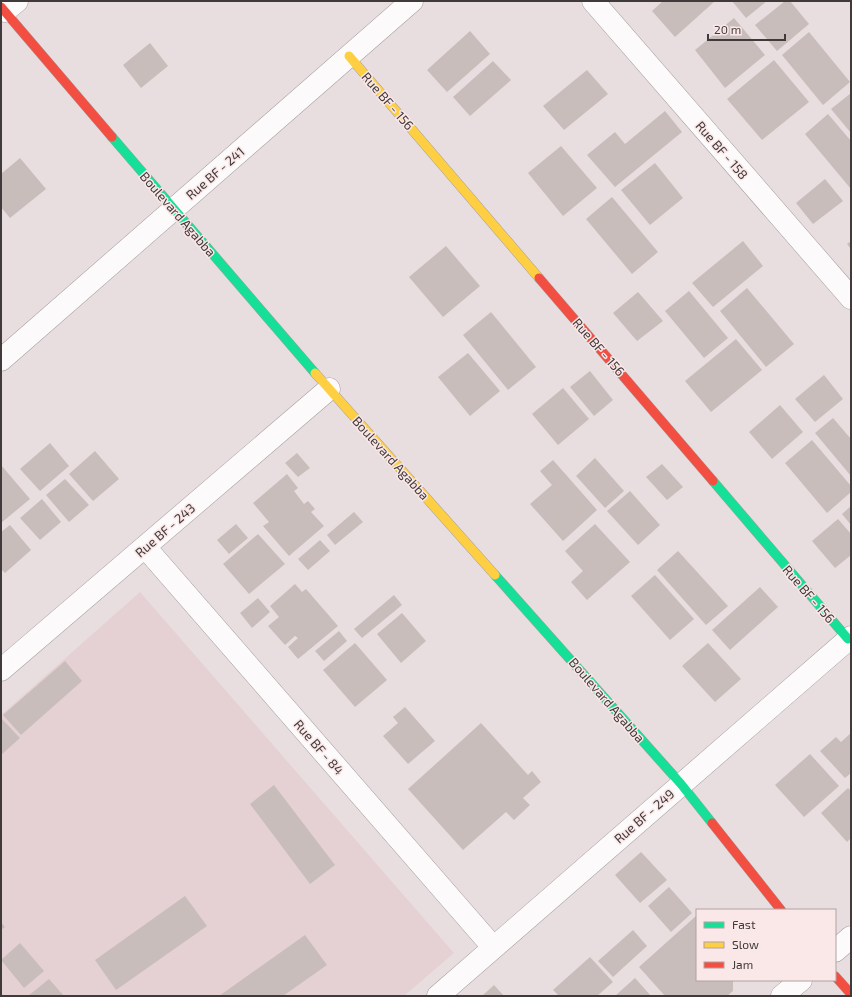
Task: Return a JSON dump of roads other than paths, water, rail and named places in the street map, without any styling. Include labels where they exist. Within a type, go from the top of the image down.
[{"type":"main road","name":"Boulevard Agabba","points":[[8,6],[173,210],[329,389],[681,784],[780,909]]},
{"type":"main road","name":"Rue BF - 156","points":[[349,56],[850,638]]},
{"type":"main road","points":[[836,977],[851,994]]},
{"type":"street","name":"Rue BF - 241","points":[[1,360],[412,1]]},
{"type":"street","name":"Rue BF - 158","points":[[593,1],[851,298]]},
{"type":"street","name":"Rue BF - 243","points":[[1,670],[329,389]]},
{"type":"street","name":"Rue BF - 84","points":[[145,547],[493,947]]},
{"type":"street","name":"Rue BF - 249","points":[[438,996],[850,638]]},
{"type":"street","points":[[836,950],[851,937]]},
{"type":"street","points":[[782,996],[800,981]]}]
